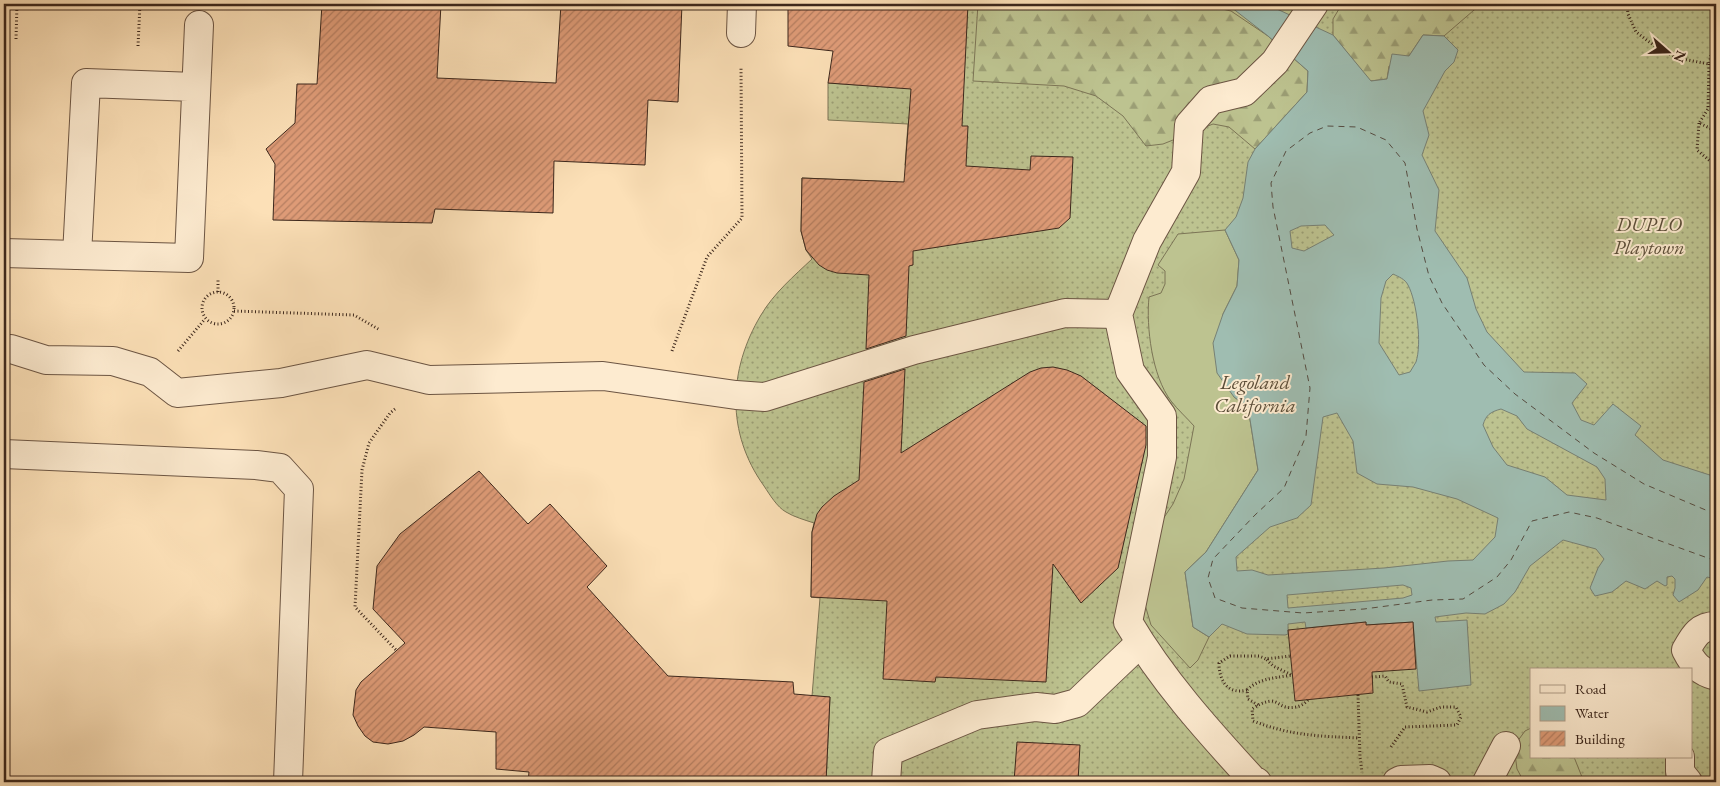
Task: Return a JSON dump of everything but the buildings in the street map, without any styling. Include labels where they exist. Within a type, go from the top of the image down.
[{"type":"street","points":[[741,33],[742,4]]},
{"type":"street","points":[[1253,781],[1207,730],[1140,643],[1128,622],[1162,457],[1162,416],[1130,371],[1118,314],[1147,241],[1186,172],[1189,125],[1211,100],[1244,92],[1275,62],[1313,5]]},
{"type":"street","points":[[4,254],[189,258],[199,25]]},
{"type":"street","points":[[77,255],[86,83],[195,87]]},
{"type":"street","points":[[11,349],[46,360],[114,361],[150,372],[177,393],[281,383],[367,365],[429,380],[603,376],[765,397],[914,350],[1064,313],[1118,314]]},
{"type":"street","points":[[4,454],[256,465],[280,468],[299,489],[288,782]]},
{"type":"street","points":[[1716,626],[1706,626],[1695,635],[1686,650],[1692,663],[1709,674],[1716,676]]},
{"type":"street","points":[[886,782],[888,752],[977,715],[1036,707],[1055,709],[1076,703],[1140,643]]},
{"type":"street","points":[[1487,782],[1506,746]]},
{"type":"street","points":[[1680,758],[1680,772],[1688,782]]},
{"type":"street","points":[[1399,781],[1430,779],[1437,782]]},
{"type":"path","points":[[16,39],[17,4]]},
{"type":"path","points":[[138,46],[140,4]]},
{"type":"path","points":[[1627,4],[1628,14],[1636,32],[1656,47],[1677,58],[1709,64]]},
{"type":"path","points":[[1716,4],[1715,39],[1709,64],[1708,109],[1699,122],[1697,150],[1716,166]]},
{"type":"path","points":[[660,384],[707,257],[742,218],[741,33]]},
{"type":"path","points":[[1699,122],[1716,131]]},
{"type":"path","points":[[218,292],[222,293],[230,298],[234,311],[229,320],[224,323],[214,324],[205,319],[202,309],[204,299],[208,295],[218,292]]},
{"type":"path","points":[[234,311],[354,315],[388,334]]},
{"type":"path","points":[[397,651],[355,606],[362,470],[370,443],[390,413],[429,380]]},
{"type":"path","points":[[1230,656],[1259,656],[1272,666],[1292,675],[1254,683],[1248,690],[1238,692],[1230,689],[1219,675],[1219,663],[1230,656]]},
{"type":"path","points":[[1266,660],[1290,656]]},
{"type":"path","points":[[1372,677],[1385,676],[1389,682],[1402,684],[1407,707],[1427,712],[1441,707],[1456,707],[1461,717],[1457,725],[1406,728],[1390,747],[1399,781]]},
{"type":"path","points":[[1248,690],[1248,699],[1258,705]]},
{"type":"path","points":[[1358,695],[1359,738],[1363,780]]},
{"type":"path","points":[[1308,700],[1299,707],[1285,707],[1273,701],[1258,705],[1252,709],[1253,721],[1274,729],[1300,734],[1359,738]]},
{"type":"green space","name":"Legoland California","points":[[968,4],[1716,4],[1716,782],[826,782],[830,697],[812,696],[820,598],[811,597],[812,532],[814,523],[786,512],[774,501],[752,466],[743,445],[736,401],[737,379],[742,357],[761,315],[778,292],[812,259],[806,250],[801,231],[802,178],[918,183],[905,165],[908,124],[828,120],[828,83],[963,92]]},
{"type":"green space","points":[[978,4],[1200,4],[1231,11],[1268,36],[1308,71],[1307,92],[1255,149],[1229,127],[1213,124],[1163,144],[1146,146],[1123,116],[1096,96],[1064,86],[973,81]]},
{"type":"green space","points":[[1342,4],[1481,4],[1444,36],[1423,35],[1409,56],[1389,66],[1387,79],[1370,81],[1333,35],[1333,19]]},
{"type":"green space","points":[[1225,230],[1239,260],[1237,286],[1223,314],[1234,397],[1248,407],[1258,470],[1206,552],[1185,572],[1193,627],[1209,637],[1198,660],[1190,668],[1151,625],[1143,598],[1161,522],[1173,504],[1184,479],[1194,426],[1164,391],[1152,351],[1148,309],[1149,297],[1161,293],[1165,284],[1165,271],[1158,265],[1178,234]]},
{"type":"green space","points":[[1530,728],[1530,758],[1574,758],[1584,782],[1524,782],[1517,769],[1514,746],[1525,731]]},
{"type":"water","points":[[1227,4],[1266,4],[1333,35],[1371,81],[1387,79],[1392,54],[1409,56],[1423,35],[1444,36],[1458,50],[1454,62],[1445,71],[1423,111],[1429,135],[1422,155],[1439,190],[1435,231],[1467,278],[1476,309],[1487,332],[1524,372],[1575,373],[1587,384],[1572,403],[1581,420],[1594,425],[1613,404],[1641,426],[1635,435],[1663,460],[1716,477],[1716,579],[1707,577],[1698,590],[1679,602],[1673,595],[1675,579],[1672,576],[1667,577],[1667,585],[1665,586],[1657,581],[1645,589],[1626,581],[1612,592],[1595,596],[1590,588],[1604,559],[1596,549],[1563,540],[1530,566],[1515,592],[1504,604],[1485,614],[1466,613],[1435,617],[1436,622],[1467,620],[1471,685],[1419,691],[1413,622],[1366,625],[1366,622],[1306,628],[1305,622],[1288,624],[1288,634],[1285,635],[1247,634],[1222,624],[1209,637],[1193,627],[1185,572],[1206,552],[1258,470],[1248,407],[1234,397],[1217,373],[1213,343],[1223,314],[1237,286],[1239,260],[1225,230],[1236,217],[1243,198],[1248,162],[1255,149],[1307,92],[1308,71]],"holes":[[[1325,225],[1334,235],[1304,251],[1292,248],[1290,231],[1301,226]],[[1393,274],[1402,278],[1407,283],[1414,302],[1418,323],[1419,345],[1416,362],[1410,372],[1399,375],[1379,343],[1381,298],[1386,281]],[[1501,409],[1517,416],[1527,429],[1597,467],[1605,479],[1606,500],[1567,495],[1545,477],[1507,465],[1493,447],[1483,425],[1487,416]],[[1337,413],[1353,441],[1357,473],[1377,484],[1413,487],[1457,499],[1498,518],[1495,537],[1473,560],[1268,575],[1252,570],[1237,571],[1236,557],[1270,527],[1297,518],[1311,505],[1323,417]],[[1403,585],[1411,588],[1412,595],[1403,598],[1288,608],[1287,595]]]},
{"type":"ferry route","points":[[1716,510],[1708,511],[1644,484],[1594,453],[1515,394],[1484,365],[1442,303],[1429,276],[1417,229],[1405,163],[1386,140],[1357,127],[1327,126],[1310,133],[1286,151],[1271,183],[1273,207],[1310,388],[1306,436],[1284,488],[1213,559],[1208,578],[1215,598],[1242,608],[1303,613],[1364,609],[1432,600],[1463,599],[1497,577],[1511,560],[1532,521],[1569,512],[1597,518],[1716,561]]},
{"type":"park label","name":"DUPLO Playtown","points":[[1649,236]]}]
